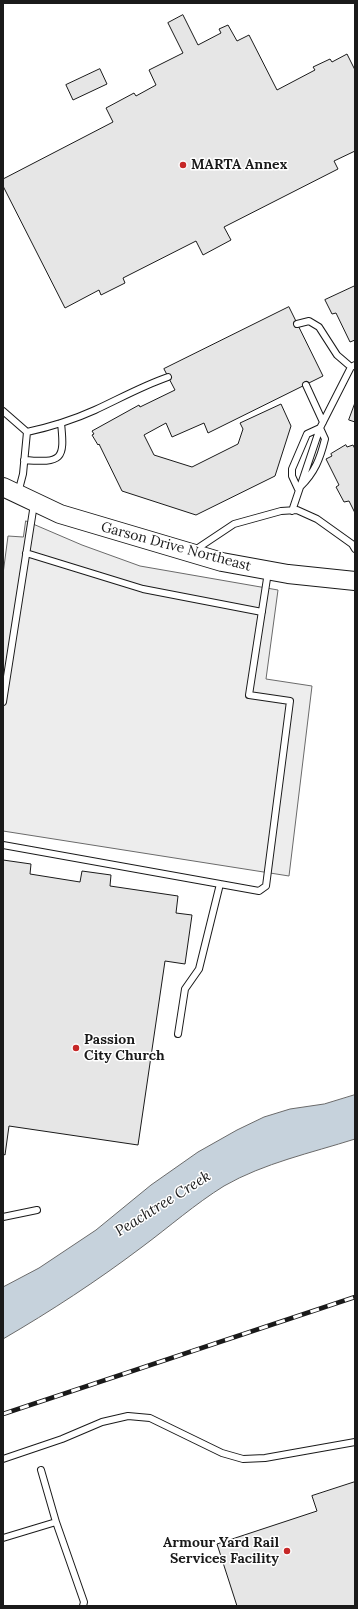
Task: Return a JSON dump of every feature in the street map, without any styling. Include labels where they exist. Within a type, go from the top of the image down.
[{"type":"main road","name":"Garson Drive Northeast","points":[[10,491],[60,514],[222,562],[288,574],[355,581]]},
{"type":"lane","points":[[292,511],[298,489],[322,425],[353,366],[337,355],[319,327],[309,321],[297,324]]},
{"type":"lane","points":[[27,432],[61,423],[94,411],[146,385],[168,376]]},
{"type":"lane","points":[[298,489],[313,474],[325,439],[322,425],[306,385]]},
{"type":"lane","points":[[3,411],[27,432]]},
{"type":"lane","points":[[24,460],[45,462],[58,457],[62,452],[63,444],[61,423]]},
{"type":"lane","points":[[298,489],[292,476],[292,469],[307,434],[322,425]]},
{"type":"lane","points":[[10,491],[24,460],[27,432]]},
{"type":"lane","points":[[3,702],[34,502]]},
{"type":"lane","points":[[190,553],[234,524],[281,511],[297,510],[317,519],[352,544],[355,549]]},
{"type":"lane","points":[[26,553],[144,589],[262,612]]},
{"type":"lane","points":[[3,844],[258,891],[266,886],[290,701],[250,695],[268,571]]},
{"type":"lane","points":[[178,1034],[185,989],[199,969],[220,884]]},
{"type":"lane","points":[[3,1217],[37,1210]]},
{"type":"lane","points":[[3,1459],[62,1439],[102,1422],[128,1416],[150,1418],[222,1453],[243,1459],[265,1458],[355,1442]]},
{"type":"lane","points":[[41,1470],[56,1522],[84,1602],[83,1606]]},
{"type":"lane","points":[[3,1538],[56,1522]]},
{"type":"shaded area","points":[[26,521],[82,545],[140,566],[278,590],[266,679],[312,686],[289,876],[3,831],[3,574],[8,536],[23,537]]},
{"type":"water","name":"Peachtree Creek","points":[[355,1095],[355,1139],[271,1165],[224,1186],[91,1284],[3,1339],[3,1287],[39,1268],[96,1230],[151,1185],[198,1152],[237,1130],[264,1117],[290,1109],[324,1104]]},
{"type":"building","name":"MARTA Annex","points":[[183,15],[198,45],[221,33],[219,29],[228,25],[237,41],[249,35],[277,90],[315,70],[313,67],[330,59],[332,62],[347,54],[355,70],[355,151],[334,161],[338,169],[224,227],[231,240],[203,255],[196,241],[123,278],[125,283],[101,295],[99,290],[65,308],[3,186],[3,179],[113,122],[106,108],[134,93],[136,96],[156,85],[149,70],[183,53],[168,23]]},
{"type":"building","points":[[100,69],[107,84],[73,100],[66,85]]},
{"type":"building","points":[[355,286],[355,340],[350,342],[336,313],[332,314],[325,300]]},
{"type":"building","points":[[289,307],[323,376],[208,433],[204,423],[172,437],[166,423],[144,435],[154,455],[192,467],[238,444],[243,429],[240,423],[281,404],[291,426],[275,476],[196,515],[122,491],[99,444],[98,445],[92,435],[94,434],[92,431],[139,405],[140,407],[175,390],[164,369]]},
{"type":"building","points":[[355,403],[355,422],[349,420]]},
{"type":"building","points":[[346,445],[347,447],[353,445],[355,449],[355,513],[349,501],[344,502],[336,487],[339,485],[326,459],[332,456],[331,454]]},
{"type":"building","name":"Passion City Church","points":[[3,860],[31,864],[30,874],[80,882],[82,871],[111,875],[110,886],[178,896],[176,913],[192,915],[185,964],[165,961],[138,1145],[9,1126],[5,1155],[3,1154]]},
{"type":"building","name":"Armour Yard Rail Services Facility","points":[[355,1482],[355,1606],[237,1606],[217,1544],[317,1511],[312,1496]]},
{"type":"railway","points":[[3,1414],[355,1297]]},
{"type":"place","name":"MARTA Annex","points":[[183,165]]},
{"type":"place","name":"Passion City Church","points":[[76,1048]]},
{"type":"place","name":"Armour Yard Rail Services Facility","points":[[287,1551]]}]
